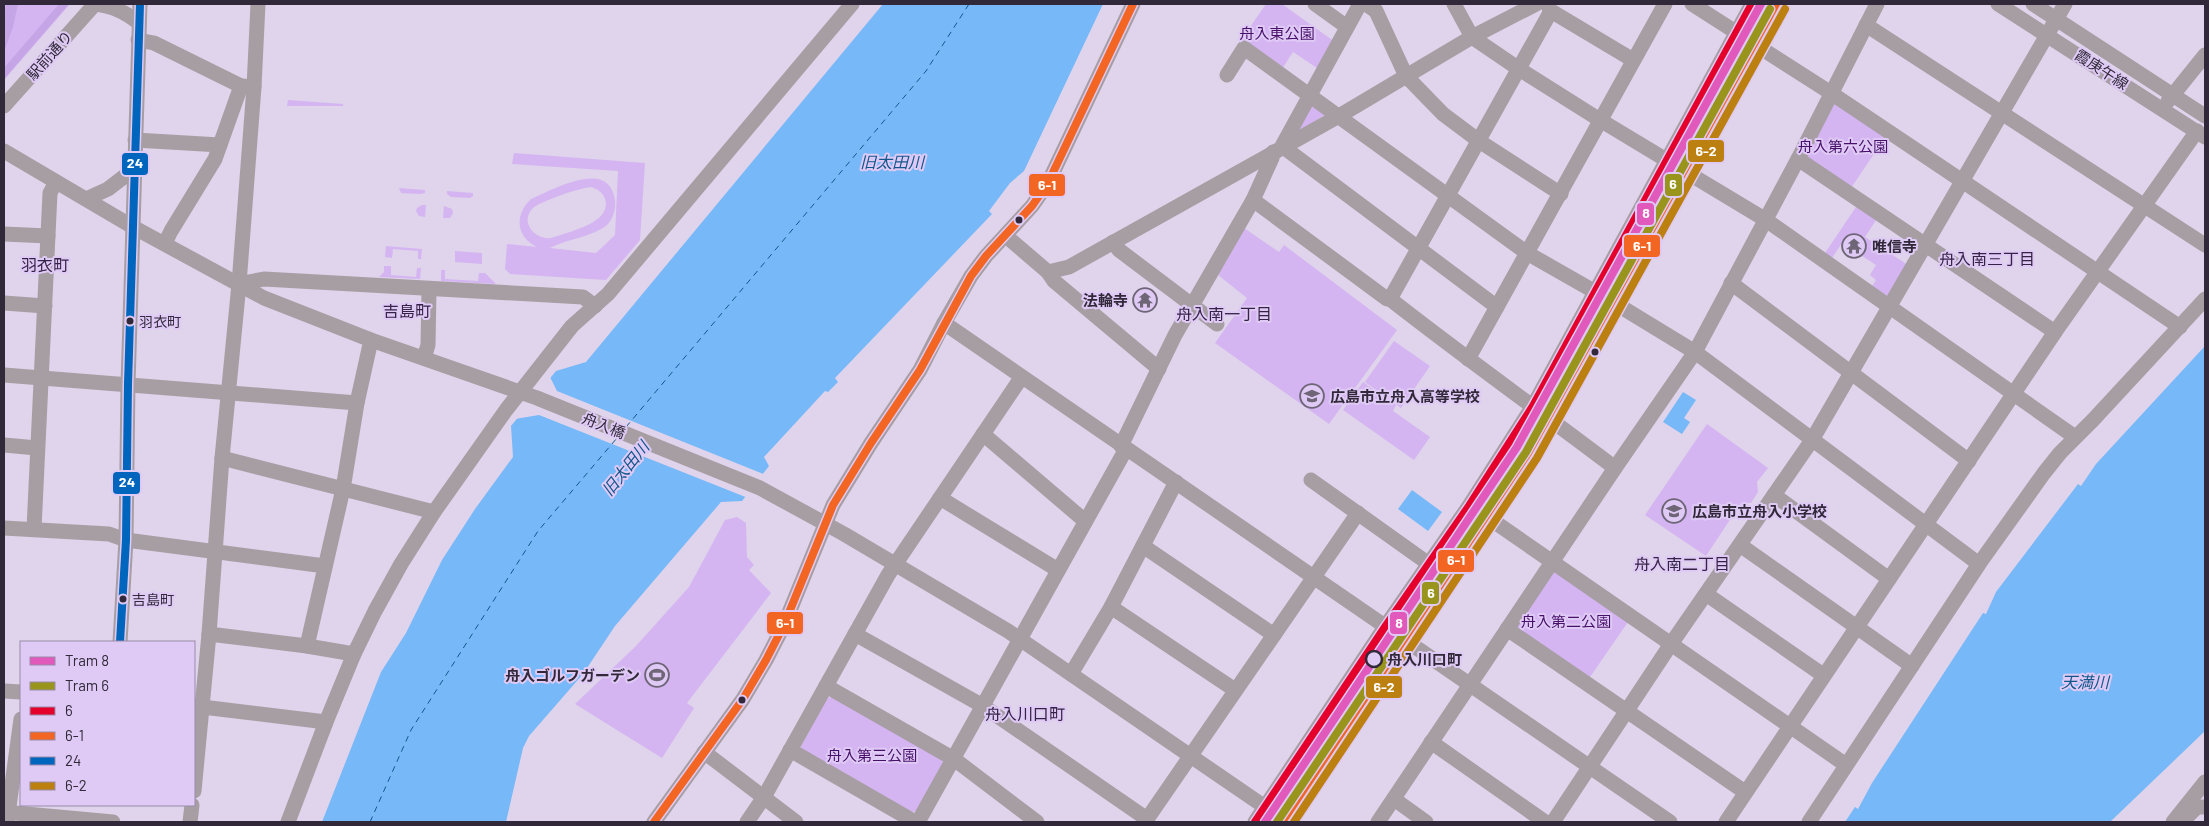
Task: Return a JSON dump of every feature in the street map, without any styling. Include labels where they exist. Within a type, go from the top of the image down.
[{"type":"street","points":[[94,4],[115,8],[126,13],[139,23]]},
{"type":"street","name":"駅前通り","points":[[4,106],[94,4]]},
{"type":"street","points":[[120,641],[126,540],[128,384],[140,4]]},
{"type":"street","points":[[195,770],[198,706],[209,634],[214,551],[239,284],[248,87],[258,4]]},
{"type":"street","points":[[288,822],[354,654],[392,580],[434,512],[526,395],[572,326],[608,294],[852,4]]},
{"type":"street","points":[[654,822],[743,699],[766,660],[784,625],[833,506],[871,443],[920,370],[944,322],[971,276],[1048,183],[1133,4]]},
{"type":"street","points":[[1315,4],[1347,28]]},
{"type":"street","points":[[1454,4],[1472,38],[1518,70],[1766,220],[2075,437]]},
{"type":"street","points":[[1048,272],[1069,267],[1338,116],[1472,38],[1536,4]]},
{"type":"street","points":[[1468,359],[1665,4]]},
{"type":"street","points":[[1692,4],[1831,93],[1961,182],[2180,327]]},
{"type":"street","points":[[1255,822],[1385,627],[1469,506],[1533,406],[1752,4]]},
{"type":"street","points":[[1284,821],[1405,640],[1549,418],[1776,4]]},
{"type":"street","points":[[1378,822],[1695,352],[1798,160],[1877,4]]},
{"type":"street","name":"霞庚午線","points":[[1998,4],[2048,34],[2201,134]]},
{"type":"street","points":[[2033,4],[2174,94],[2205,116]]},
{"type":"street","points":[[1553,822],[1671,644],[1812,440],[2065,4]]},
{"type":"street","points":[[790,750],[916,822],[1021,640],[1123,448],[1175,335],[1253,200],[1272,158],[1310,95],[1360,5],[1376,11],[1406,76],[1442,114],[1479,141],[1561,194]]},
{"type":"street","points":[[1390,299],[1518,70],[1549,7],[1633,60]]},
{"type":"street","points":[[1866,25],[2205,245]]},
{"type":"street","points":[[138,40],[154,43],[248,87]]},
{"type":"street","points":[[1227,75],[1244,48],[1527,253],[1595,291],[1695,352],[1979,564]]},
{"type":"street","points":[[2162,108],[2205,55]]},
{"type":"street","points":[[166,243],[171,231],[211,168],[248,87]]},
{"type":"street","points":[[1726,822],[2055,332],[2143,205],[2201,134]]},
{"type":"street","points":[[135,140],[220,146]]},
{"type":"street","points":[[1278,149],[1419,247],[1497,307]]},
{"type":"street","name":"舟入橋","points":[[4,151],[133,227],[285,307],[371,340],[526,395],[760,488],[826,524],[1021,640],[1284,821]]},
{"type":"street","points":[[1798,160],[2055,332]]},
{"type":"street","points":[[86,198],[108,189],[134,169]]},
{"type":"street","points":[[34,529],[50,194],[56,182]]},
{"type":"street","points":[[1253,200],[1387,299],[1390,299],[1615,468]]},
{"type":"street","points":[[4,234],[48,236]]},
{"type":"street","points":[[1006,236],[1048,272],[1054,281],[1158,369]]},
{"type":"street","points":[[1113,242],[1119,250],[1217,324]]},
{"type":"street","points":[[239,284],[264,279],[429,290],[583,297],[595,306]]},
{"type":"street","points":[[285,307],[289,281]]},
{"type":"street","points":[[1730,284],[1969,461]]},
{"type":"street","points":[[424,358],[428,345],[429,290]]},
{"type":"street","points":[[1809,822],[1979,564],[2060,453],[2205,299]]},
{"type":"street","points":[[4,302],[45,306]]},
{"type":"street","points":[[944,322],[1021,378],[1176,482],[1670,822]]},
{"type":"street","points":[[307,646],[343,489],[356,403],[371,340]]},
{"type":"street","points":[[4,375],[356,403]]},
{"type":"street","points":[[747,822],[764,797],[895,565],[1021,378]]},
{"type":"street","points":[[982,434],[1085,521]]},
{"type":"street","points":[[4,445],[37,448]]},
{"type":"street","points":[[222,458],[434,512]]},
{"type":"street","points":[[1311,480],[1429,564]]},
{"type":"street","points":[[1071,674],[1111,606],[1176,482]]},
{"type":"street","points":[[1774,495],[1889,579]]},
{"type":"street","points":[[940,498],[1058,570]]},
{"type":"street","points":[[855,634],[983,706],[1146,820],[1358,513]]},
{"type":"street","points":[[1486,516],[1551,563],[1846,765]]},
{"type":"street","points":[[4,528],[109,534],[126,540],[325,566]]},
{"type":"street","points":[[1740,545],[1912,666]]},
{"type":"street","points":[[1143,546],[1274,635]]},
{"type":"street","points":[[1706,594],[1823,675]]},
{"type":"street","points":[[1111,606],[1236,690]]},
{"type":"street","points":[[1507,629],[1745,792]]},
{"type":"street","points":[[209,634],[307,646],[354,654]]},
{"type":"street","points":[[826,686],[954,759],[1037,822]]},
{"type":"street","points":[[4,691],[20,692]]},
{"type":"street","points":[[198,706],[326,722]]},
{"type":"street","points":[[20,724],[13,760],[6,816],[97,816],[114,822]]},
{"type":"street","points":[[1431,742],[1545,822]]},
{"type":"street","points":[[704,752],[796,822]]},
{"type":"street","points":[[2173,822],[2205,782]]},
{"type":"street","points":[[1394,799],[1426,822]]},
{"type":"street","points":[[190,822],[192,806]]},
{"type":"street","points":[[2182,822],[2197,807],[2205,807]]},
{"type":"green space","points":[[4,4],[70,4],[4,80]]},
{"type":"green space","name":"舟入東公園","points":[[1266,4],[1282,4],[1335,42],[1320,70],[1293,52],[1282,69],[1241,40]]},
{"type":"green space","points":[[288,100],[343,104],[343,106],[287,106]]},
{"type":"green space","name":"舟入第六公園","points":[[1835,102],[1886,136],[1849,191],[1805,161]]},
{"type":"green space","points":[[1311,104],[1328,113],[1296,133]]},
{"type":"green space","points":[[514,153],[645,163],[640,240],[606,280],[510,274],[505,269],[507,244],[537,247],[530,243],[521,232],[520,219],[526,205],[531,199],[552,189],[591,178],[602,180],[611,187],[615,203],[614,214],[611,220],[601,229],[550,248],[596,253],[615,235],[618,171],[512,164]],"holes":[[[591,187],[600,191],[605,199],[606,207],[596,220],[551,238],[539,236],[531,229],[528,224],[529,213],[537,205],[570,192]]]},
{"type":"green space","points":[[399,188],[425,190],[425,193],[401,193]]},
{"type":"green space","points":[[447,191],[473,193],[473,196],[470,198],[451,197],[447,194]]},
{"type":"green space","name":"唯信寺","points":[[1858,204],[1878,217],[1865,237],[1908,265],[1890,297],[1870,289],[1876,280],[1870,275],[1876,265],[1842,243],[1830,261],[1823,256]]},
{"type":"green space","points":[[422,205],[426,205],[425,217],[419,216],[416,211]]},
{"type":"green space","points":[[444,206],[452,209],[453,213],[450,218],[443,218]]},
{"type":"green space","points":[[1244,228],[1279,252],[1284,245],[1397,330],[1329,424],[1215,343],[1247,298],[1218,275]]},
{"type":"green space","points":[[386,246],[422,249],[421,259],[418,259],[418,251],[393,249],[392,258],[385,257]]},
{"type":"green space","points":[[455,251],[482,253],[482,264],[455,262]]},
{"type":"green space","points":[[384,266],[391,266],[391,275],[416,277],[417,268],[421,268],[420,279],[379,277],[384,272]]},
{"type":"green space","points":[[441,270],[445,270],[445,279],[478,281],[479,273],[485,273],[496,284],[441,281]]},
{"type":"green space","points":[[1394,341],[1430,366],[1401,408],[1365,382]]},
{"type":"green space","points":[[1363,382],[1396,405],[1393,411],[1430,437],[1414,460],[1343,410]]},
{"type":"green space","points":[[1707,424],[1768,468],[1757,482],[1758,492],[1751,503],[1741,503],[1706,556],[1645,515]]},
{"type":"green space","name":"舟入ゴルフガーデン","points":[[737,517],[746,523],[747,557],[754,565],[749,570],[771,593],[687,703],[694,708],[662,758],[575,704],[636,646],[689,587],[725,520]]},
{"type":"green space","name":"舟入第二公園","points":[[1557,570],[1630,619],[1588,680],[1516,631],[1515,624],[1551,571]]},
{"type":"green space","name":"舟入第三公園","points":[[833,697],[941,757],[943,763],[917,811],[912,812],[803,752],[801,746],[827,698]]},
{"type":"shaded area","points":[[6,4],[18,4],[13,27],[4,52],[4,16]]},
{"type":"shaded area","points":[[59,4],[69,4],[4,79],[4,68]]},
{"type":"water","name":"旧太田川","points":[[883,4],[1103,4],[1024,171],[1010,183],[989,211],[992,214],[835,378],[838,382],[828,392],[825,391],[764,457],[769,466],[742,501],[721,502],[615,626],[583,674],[529,736],[523,748],[506,822],[322,822],[381,672],[406,633],[442,560],[475,509],[513,457],[511,426],[556,371],[586,362]]},
{"type":"water","name":"天満川","points":[[2205,346],[2205,731],[2110,822],[1845,822],[1855,807],[1858,809],[1872,783],[1983,613],[1986,614],[1996,592],[2078,484],[2081,486],[2096,464]]},
{"type":"water","points":[[1683,392],[1696,400],[1684,418],[1690,422],[1682,434],[1663,422]]},
{"type":"water","points":[[1412,490],[1442,512],[1428,531],[1398,509]]},
{"type":"pier","points":[[549,375],[557,391],[766,475],[748,498],[539,415],[515,419]]},
{"type":"ferry route","points":[[626,427],[926,71],[969,4]]},
{"type":"ferry route","points":[[370,822],[411,730],[538,531],[617,438]]},
{"type":"tram line","name":"8","points":[[1265,822],[1517,447],[1761,4]]},
{"type":"tram line","name":"6","points":[[1277,822],[1526,452],[1770,9]]},
{"type":"transit line","name":"24","points":[[120,641],[126,540],[128,384],[140,4]]},
{"type":"transit line","name":"6-1","points":[[654,822],[743,699],[766,660],[784,625],[833,505],[871,443],[920,370],[971,276],[986,256],[1032,206],[1048,183],[1133,4]]},
{"type":"transit line","name":"6","points":[[1255,822],[1385,627],[1469,506],[1533,406],[1752,4]]},
{"type":"transit line","name":"6-1","points":[[1282,822],[1528,453],[1776,4]]},
{"type":"transit line","name":"6-2","points":[[1294,822],[1537,458],[1785,9]]},
{"type":"place","name":"唯信寺","points":[[1854,246]]},
{"type":"place","name":"法輪寺","points":[[1145,300]]},
{"type":"place","name":"羽衣町","points":[[130,321]]},
{"type":"place","name":"広島市立舟入高等学校","points":[[1312,396]]},
{"type":"place","name":"広島市立舟入小学校","points":[[1674,511]]},
{"type":"place","name":"吉島町","points":[[123,599]]},
{"type":"place","name":"舟入川口町","points":[[1374,659]]},
{"type":"place","name":"舟入ゴルフガーデン","points":[[657,675]]},
{"type":"district","name":"舟入南三丁目","points":[[1987,258]]},
{"type":"district","name":"羽衣町","points":[[45,264]]},
{"type":"district","name":"吉島町","points":[[407,310]]},
{"type":"district","name":"舟入南一丁目","points":[[1224,313]]},
{"type":"district","name":"舟入南二丁目","points":[[1682,563]]},
{"type":"district","name":"舟入川口町","points":[[1025,713]]}]
